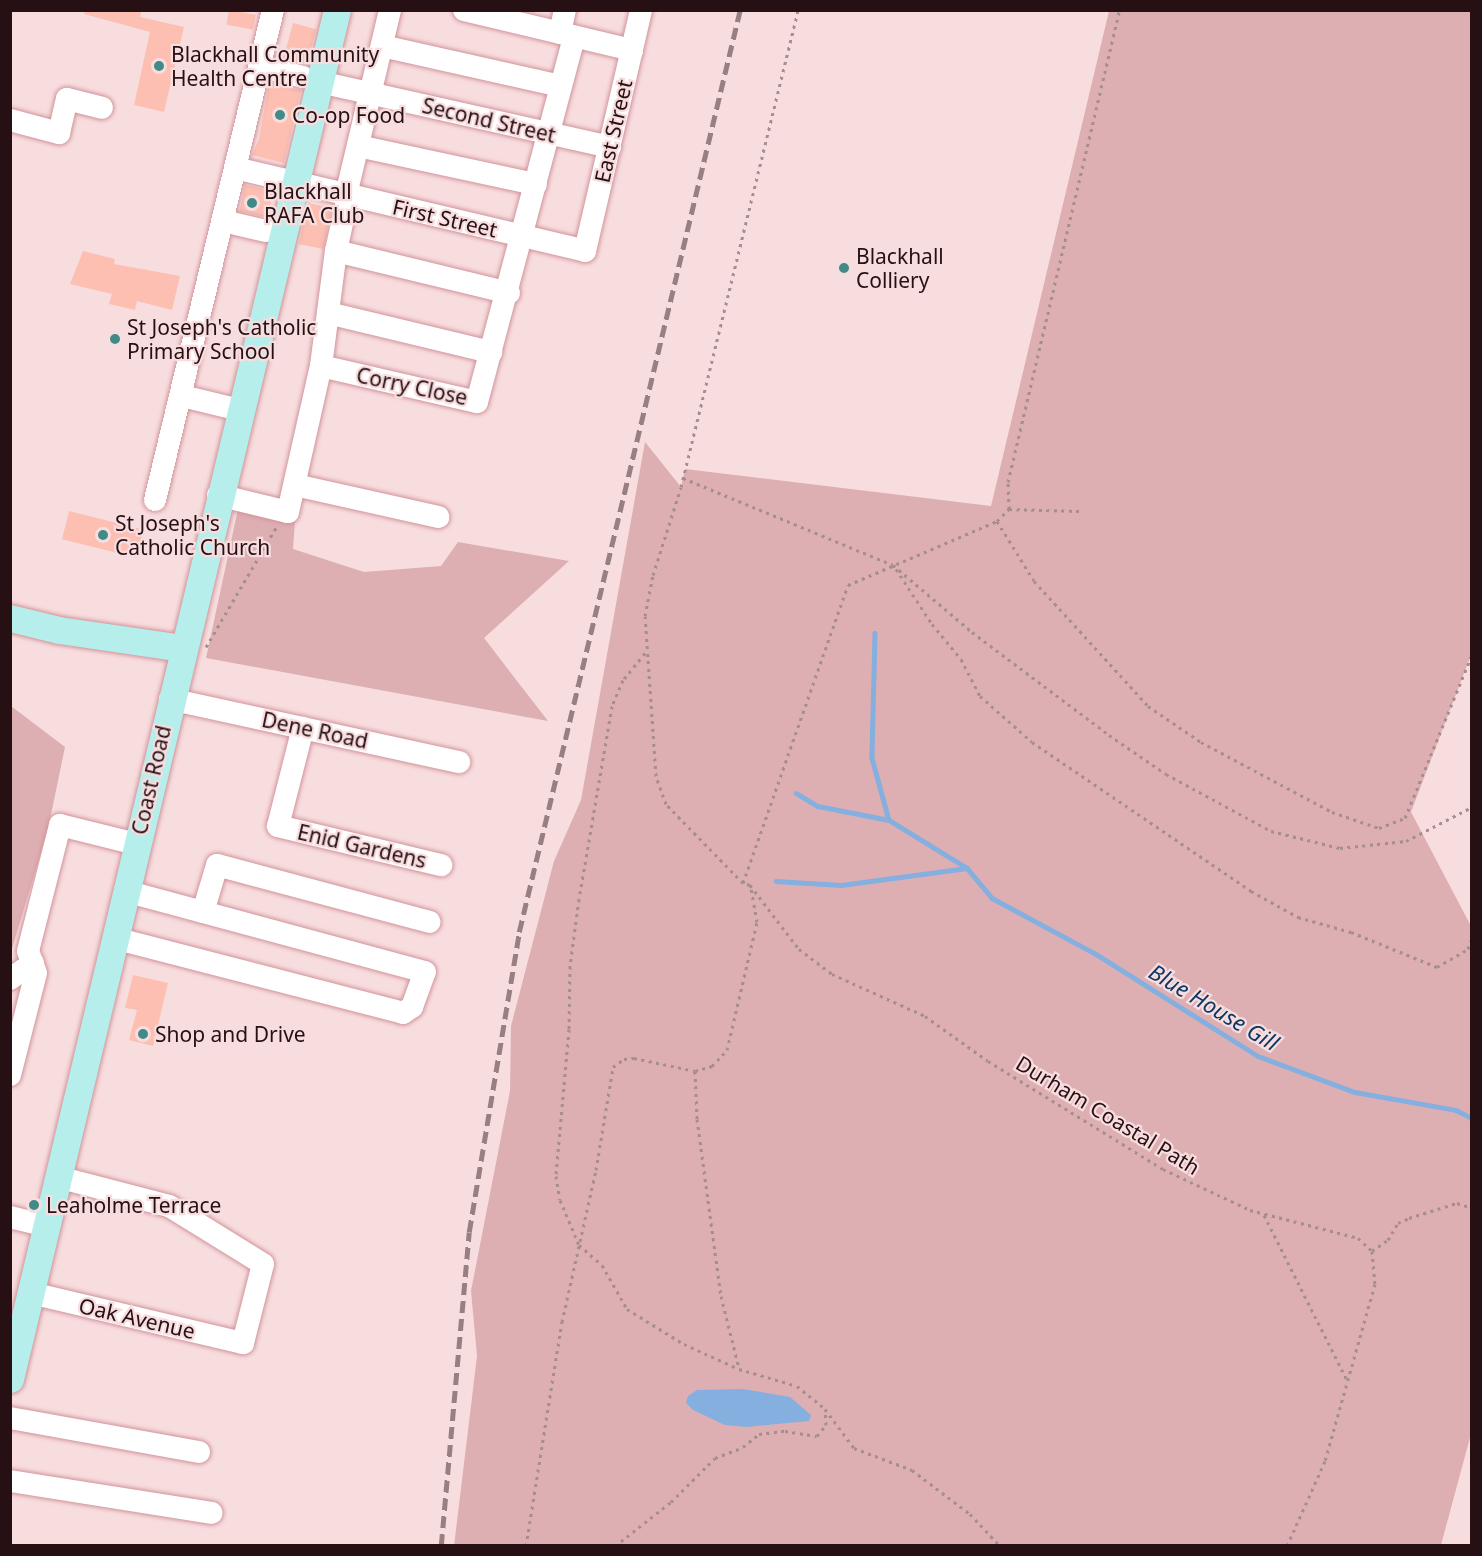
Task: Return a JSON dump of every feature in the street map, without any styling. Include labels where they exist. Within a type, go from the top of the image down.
[{"type":"main road","name":"Coast Road","points":[[10,1379],[218,495],[337,10]]},
{"type":"main road","points":[[10,618],[59,630],[182,648]]},
{"type":"street","points":[[155,500],[182,396],[273,10]]},
{"type":"street","points":[[218,495],[288,512],[321,366],[336,251],[347,195],[390,10]]},
{"type":"street","points":[[464,10],[632,50]]},
{"type":"street","name":"Corry Close","points":[[321,366],[477,402],[509,292],[561,86],[567,35],[565,10]]},
{"type":"street","name":"East Street","points":[[585,251],[642,10]]},
{"type":"street","points":[[382,46],[561,86]]},
{"type":"street","points":[[260,66],[303,77]]},
{"type":"street","name":"Second Street","points":[[333,85],[610,147]]},
{"type":"street","points":[[10,120],[59,133],[67,99],[102,108]]},
{"type":"street","points":[[358,146],[536,184]]},
{"type":"street","name":"First Street","points":[[235,168],[585,251]]},
{"type":"street","points":[[223,221],[266,231]]},
{"type":"street","points":[[336,251],[509,292]]},
{"type":"street","points":[[328,313],[491,352]]},
{"type":"street","points":[[182,396],[240,411]]},
{"type":"street","points":[[295,485],[438,517]]},
{"type":"street","name":"Dene Road","points":[[170,699],[459,762]]},
{"type":"street","name":"Enid Gardens","points":[[303,728],[278,826],[441,865]]},
{"type":"street","points":[[10,1075],[36,974],[28,951],[60,825],[136,844]]},
{"type":"street","points":[[203,912],[217,866],[430,922]]},
{"type":"street","points":[[114,938],[403,1013],[412,1006],[425,972],[125,891]]},
{"type":"street","points":[[10,979],[33,963]]},
{"type":"street","name":"Oak Avenue","points":[[30,1293],[243,1343],[263,1264],[169,1206],[58,1177]]},
{"type":"street","points":[[10,1217],[46,1226]]},
{"type":"street","points":[[10,1418],[199,1452]]},
{"type":"street","points":[[10,1481],[211,1514]]},
{"type":"path","points":[[1009,509],[1008,482],[1120,10]]},
{"type":"path","points":[[526,1545],[562,1322],[613,1067],[624,1059],[634,1058],[695,1071],[712,1066],[727,1050],[757,922],[750,885],[743,883],[666,804],[656,776],[645,653],[645,616],[653,575],[683,478],[798,12]]},
{"type":"path","points":[[683,478],[893,565],[980,639],[1109,735],[1176,779],[1271,831],[1340,848],[1406,841],[1472,807]]},
{"type":"path","points":[[743,883],[842,595],[848,585],[997,521],[1009,509],[1079,511]]},
{"type":"path","points":[[182,648],[212,644],[283,511]]},
{"type":"path","points":[[997,521],[1034,581],[1148,706],[1201,742],[1312,801],[1379,828],[1405,818],[1472,656]]},
{"type":"path","points":[[893,565],[932,624],[961,659],[980,696],[1032,742],[1251,891],[1298,917],[1351,932],[1437,967],[1468,949],[1472,938]]},
{"type":"path","points":[[645,653],[623,680],[612,706],[570,966],[569,1029],[556,1176],[560,1200],[579,1245],[602,1264],[627,1309],[684,1344],[739,1369],[797,1386],[825,1409],[854,1448],[912,1470],[970,1514],[1000,1545]]},
{"type":"path","name":"Durham Coastal Path","points":[[750,885],[799,949],[832,974],[925,1016],[988,1061],[1163,1169],[1263,1213],[1358,1238],[1372,1251]]},
{"type":"path","points":[[695,1071],[697,1119],[721,1296],[739,1369]]},
{"type":"path","points":[[1287,1545],[1325,1461],[1348,1382],[1375,1284],[1372,1251],[1388,1240],[1398,1223],[1409,1218],[1457,1203],[1472,1208]]},
{"type":"path","points":[[1263,1213],[1348,1382]]},
{"type":"path","points":[[615,1545],[671,1502],[714,1458],[743,1447],[759,1434],[785,1431],[817,1436],[826,1425],[825,1409]]},
{"type":"shaded area","points":[[1109,11],[1471,11],[1471,655],[1411,812],[1472,928],[1471,1434],[1441,1545],[454,1546],[477,1356],[471,1291],[510,1091],[511,1026],[554,861],[581,800],[645,442],[681,487],[685,469],[991,506]]},
{"type":"shaded area","points":[[238,509],[295,522],[293,549],[364,572],[441,566],[458,542],[569,561],[484,638],[548,721],[206,658]]},
{"type":"shaded area","points":[[11,706],[65,747],[48,829],[11,952]]},
{"type":"water","points":[[743,1389],[790,1397],[811,1415],[809,1421],[747,1427],[725,1425],[693,1410],[686,1403],[688,1396],[697,1390]]},
{"type":"building","name":"Blackhall Community Health Centre","points":[[85,10],[142,10],[140,17],[184,27],[164,112],[134,105],[150,32],[84,14]]},
{"type":"building","points":[[229,10],[256,15],[253,29],[226,25]]},
{"type":"building","points":[[293,23],[316,29],[307,64],[284,58]]},
{"type":"building","name":"Co-op Food","points":[[269,83],[301,90],[284,163],[252,155],[259,139]]},
{"type":"building","name":"Blackhall RAFA Club","points":[[245,185],[273,191],[268,217],[239,211]]},
{"type":"building","points":[[307,203],[332,208],[324,249],[299,244]]},
{"type":"building","points":[[83,251],[115,259],[114,264],[180,276],[172,310],[137,301],[135,310],[109,304],[112,294],[70,284]]},
{"type":"building","name":"St Joseph's Catholic Church","points":[[69,511],[144,530],[137,558],[62,539]]},
{"type":"building","points":[[133,975],[168,983],[153,1046],[129,1040],[137,1010],[125,1008]]},
{"type":"waterway","name":"Blue House Gill","points":[[875,633],[872,758],[889,820],[967,868],[992,898],[1096,954],[1258,1056],[1355,1092],[1456,1110],[1472,1118]]},
{"type":"waterway","name":"Blue House Gill","points":[[796,793],[818,806],[889,820]]},
{"type":"waterway","name":"Blue House Gill","points":[[776,881],[841,885],[967,868]]},
{"type":"railway","points":[[441,1546],[469,1232],[519,932],[740,10]]},
{"type":"place","name":"Blackhall Community Health Centre","points":[[159,66]]},
{"type":"place","name":"Co-op Food","points":[[280,115]]},
{"type":"place","name":"Blackhall RAFA Club","points":[[252,203]]},
{"type":"place","name":"Blackhall Colliery","points":[[844,268]]},
{"type":"place","name":"St Joseph's Catholic Primary School","points":[[115,339]]},
{"type":"place","name":"St Joseph's Catholic Church","points":[[103,535]]},
{"type":"place","name":"Shop and Drive","points":[[143,1034]]},
{"type":"place","name":"Leaholme Terrace","points":[[34,1205]]}]
